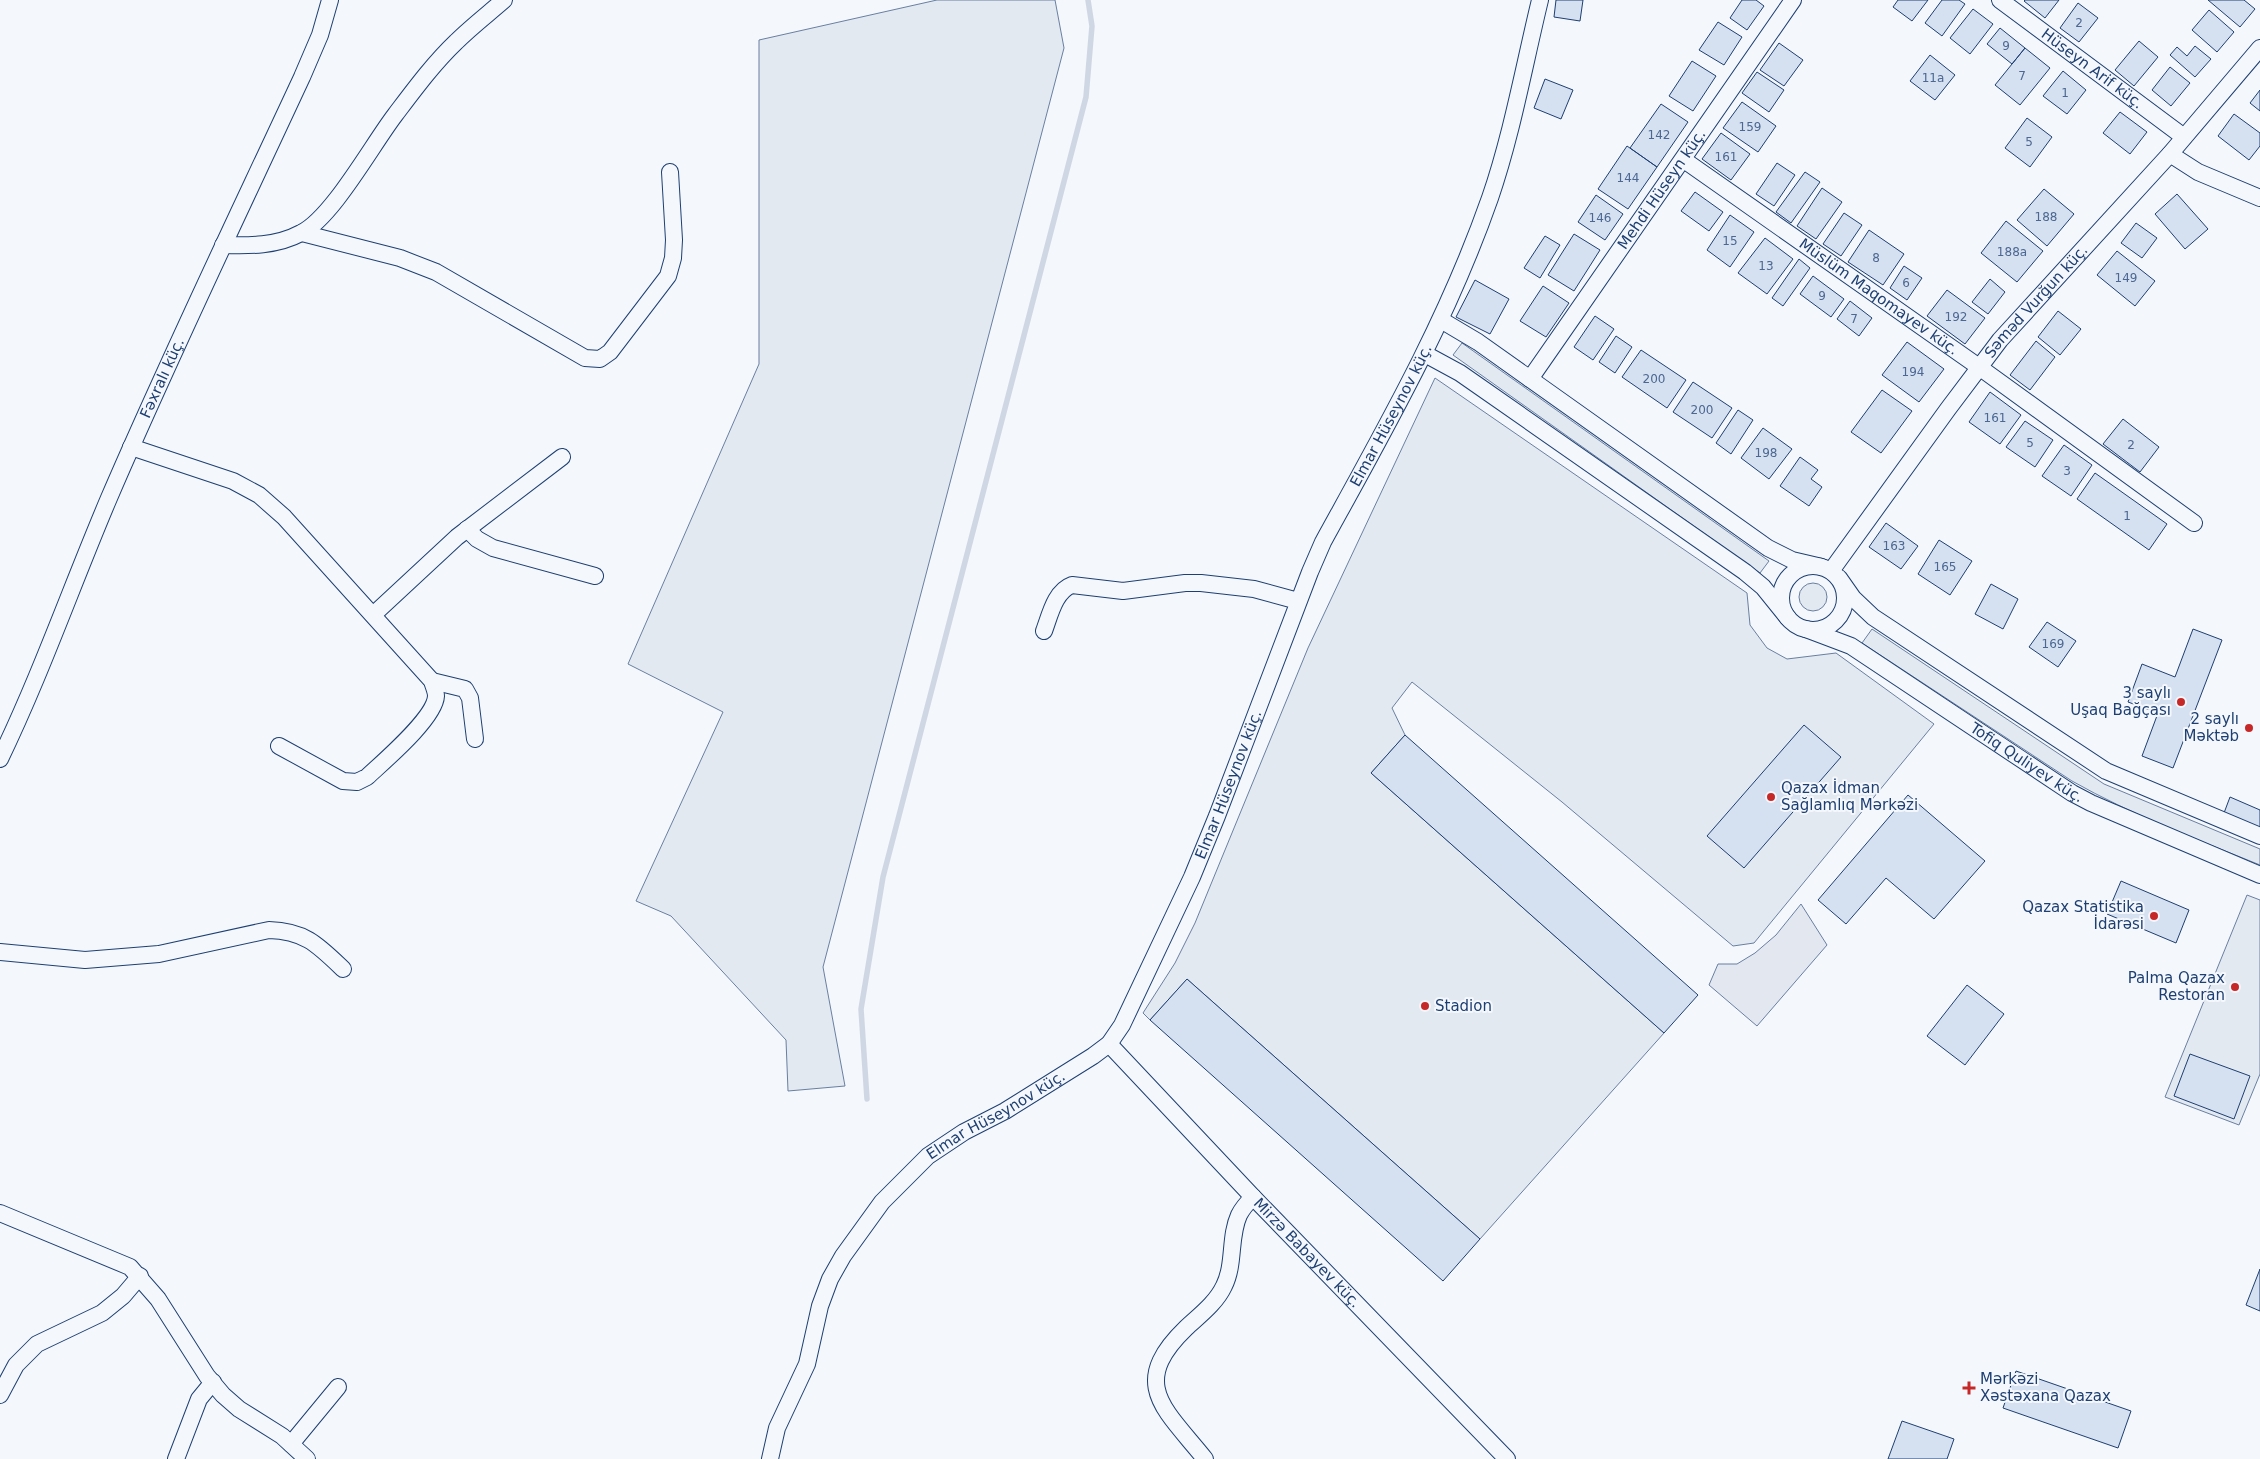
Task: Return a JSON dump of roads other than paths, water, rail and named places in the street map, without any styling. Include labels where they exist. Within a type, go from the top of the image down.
[{"type":"street","name":"Fəxralı küç.","points":[[0,759],[24,709],[131,447],[302,77],[320,35],[330,0]]},
{"type":"street","points":[[223,245],[253,246],[278,241],[302,233],[321,219],[394,116],[430,72],[455,43],[504,0]]},
{"type":"street","name":"Elmar Hüseynov küç.","points":[[770,1459],[777,1428],[807,1364],[820,1306],[830,1279],[843,1256],[882,1202],[928,1156],[964,1132],[1044,1088],[1108,1044],[1122,1025],[1192,877],[1298,601],[1323,542],[1425,354],[1441,320],[1490,197],[1511,126],[1540,0]]},
{"type":"street","name":"Mehdi Hüseyn küç.","points":[[1530,379],[1684,160],[1793,0]]},
{"type":"street","name":"Hüseyn Arif küç.","points":[[2000,0],[2184,137]]},
{"type":"street","name":"Səməd Vurğun küç.","points":[[1830,572],[1979,366],[2024,313],[2170,154],[2260,48]]},
{"type":"street","points":[[2170,154],[2198,172],[2260,198]]},
{"type":"street","name":"Müslüm Maqomayev küç.","points":[[1684,160],[1979,366],[2194,523]]},
{"type":"street","points":[[302,233],[400,258],[436,272],[585,358],[600,359],[610,352],[668,276],[674,240],[670,172]]},
{"type":"street","points":[[1441,320],[1530,379],[1768,548],[1792,560],[1830,572],[1844,588],[1845,599],[1842,610],[1836,619],[1827,626],[1817,630],[1806,629]]},
{"type":"street","name":"Tofiq Quliyev küç.","points":[[1425,354],[1460,373],[1745,572],[1763,587],[1795,625],[1851,646],[2085,800],[2260,874]]},
{"type":"street","points":[[131,447],[233,481],[259,495],[284,517],[432,681],[436,695],[433,708],[423,721],[367,777],[357,782],[343,781],[279,746]]},
{"type":"street","points":[[373,615],[467,529],[562,458]]},
{"type":"street","points":[[467,529],[477,539],[493,548],[595,576]]},
{"type":"street","points":[[1788,618],[1783,609],[1782,589],[1786,580],[1793,572],[1812,565],[1830,572],[1873,617],[2085,759],[2133,783],[2260,836]]},
{"type":"street","points":[[1044,631],[1060,593],[1064,588],[1072,585],[1123,591],[1185,584],[1202,584],[1254,589],[1298,601]]},
{"type":"street","points":[[432,681],[465,689],[470,698],[476,739]]},
{"type":"street","points":[[0,952],[85,960],[159,954],[269,930],[286,930],[315,942],[343,969]]},
{"type":"street","name":"Mirzə Babayev küç.","points":[[1108,1044],[1253,1197],[1508,1459]]},
{"type":"street","points":[[1205,1459],[1165,1409],[1156,1391],[1155,1376],[1164,1354],[1176,1338],[1213,1303],[1224,1286],[1230,1272],[1239,1215],[1253,1197]]},
{"type":"street","points":[[0,1213],[130,1267],[140,1276],[158,1299],[223,1395],[239,1409],[291,1444],[307,1459]]},
{"type":"street","points":[[0,1395],[16,1365],[37,1344],[102,1313],[123,1296],[140,1276]]},
{"type":"street","points":[[176,1459],[199,1399],[213,1382]]},
{"type":"street","points":[[291,1444],[338,1387]]},
{"type":"waterway","points":[[867,1099],[861,1009],[883,877],[1086,97],[1092,26],[1088,0]]},
{"type":"place","name":"3 saylı Uşaq Bağçası","points":[[2181,702]]},
{"type":"place","name":"2 saylı Məktəb","points":[[2249,728]]},
{"type":"place","name":"Qazax İdman Sağlamlıq Mərkəzi","points":[[1771,797]]},
{"type":"place","name":"Qazax Statistika İdarəsi","points":[[2154,916]]},
{"type":"place","name":"Palma Qazax Restoran","points":[[2235,987]]},
{"type":"place","name":"Stadion","points":[[1425,1006]]},
{"type":"place","name":"Mərkəzi Xəstəxana Qazax","points":[[1969,1388]]}]
